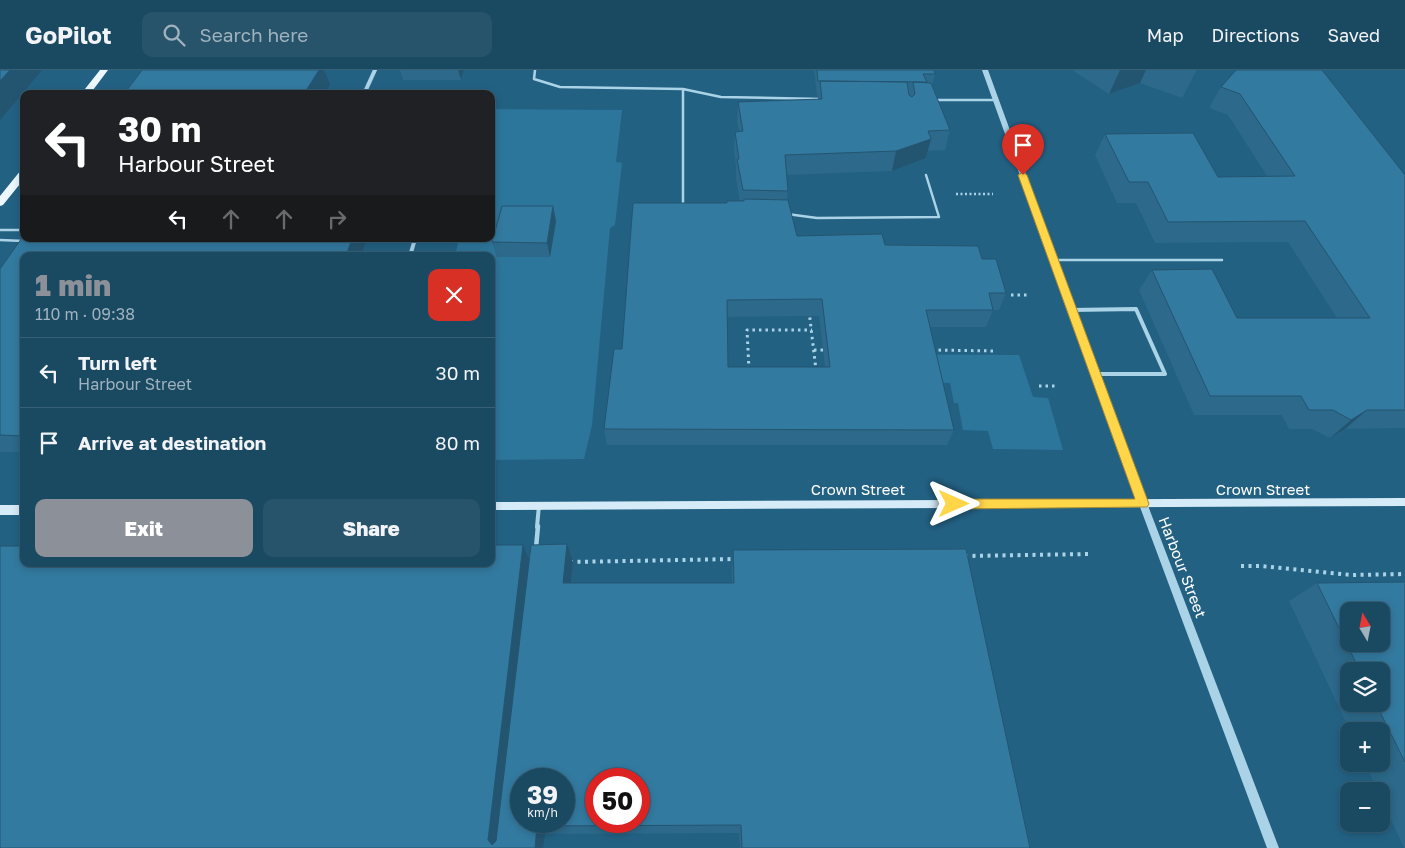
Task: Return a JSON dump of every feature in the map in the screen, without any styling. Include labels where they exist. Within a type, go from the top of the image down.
[{"type":"main road","points":[[88,90],[104,70]]},
{"type":"main road","points":[[1,200],[20,177]]},
{"type":"main road","name":"Crown Street","points":[[495,506],[1405,502]]},
{"type":"main road","points":[[0,510],[20,510]]},
{"type":"street","points":[[366,90],[375,70]]},
{"type":"street","name":"Harbour Street","points":[[985,70],[1143,504],[1273,848]]},
{"type":"lane","points":[[535,70],[534,79],[560,87],[684,89],[721,97],[828,99]]},
{"type":"lane","points":[[683,212],[684,89]]},
{"type":"lane","points":[[924,100],[996,100]]},
{"type":"lane","points":[[785,214],[817,218],[939,217],[926,175]]},
{"type":"lane","points":[[0,230],[20,230]]},
{"type":"lane","points":[[0,240],[20,241]]},
{"type":"lane","points":[[1054,260],[1222,260]]},
{"type":"lane","points":[[1072,310],[1136,309],[1165,374],[1095,374]]},
{"type":"lane","points":[[535,562],[540,505]]},
{"type":"path","points":[[974,194],[993,194]]},
{"type":"path","points":[[1011,295],[1027,295]]},
{"type":"path","points":[[809,311],[817,376]]},
{"type":"path","points":[[750,379],[747,330],[812,330]]},
{"type":"path","points":[[814,350],[833,350]]},
{"type":"path","points":[[928,350],[995,351]]},
{"type":"path","points":[[749,370],[759,370]]},
{"type":"path","points":[[806,370],[816,370]]},
{"type":"path","points":[[1040,386],[1057,386]]},
{"type":"path","points":[[960,556],[1090,554]]},
{"type":"path","points":[[535,562],[740,559]]},
{"type":"path","points":[[1241,566],[1260,566],[1352,575],[1405,574]]},
{"type":"shaded area","points":[[495,109],[622,110],[616,162],[622,163],[615,225],[610,228],[592,425],[584,459],[495,460],[495,252],[456,252],[458,242],[495,242]]},
{"type":"shaded area","points":[[825,354],[1019,355],[1033,397],[1048,398],[1063,450],[993,449],[988,431],[963,430],[958,403],[954,403],[950,383],[829,383]]},
{"type":"building","points":[[0,70],[10,70],[0,81]]},
{"type":"building","points":[[142,70],[319,70],[306,90],[127,90]]},
{"type":"building","points":[[817,70],[934,70],[935,74],[923,74],[927,82],[818,81]]},
{"type":"building","points":[[1236,70],[1322,70],[1405,175],[1405,410],[1367,410],[1351,420],[1333,410],[1309,410],[1301,396],[1210,396],[1152,270],[1212,269],[1237,318],[1370,318],[1305,221],[1168,222],[1148,182],[1129,182],[1105,134],[1193,133],[1218,177],[1295,176],[1240,94],[1221,87]]},
{"type":"building","points":[[820,81],[907,82],[909,95],[912,97],[915,94],[913,82],[931,83],[950,130],[928,131],[931,139],[896,151],[785,155],[788,191],[743,190],[737,159],[739,159],[735,132],[743,131],[738,102],[822,99]]},
{"type":"building","points":[[744,199],[788,200],[797,236],[882,234],[885,245],[978,246],[982,259],[996,259],[1006,293],[989,293],[993,310],[926,310],[954,430],[604,429],[614,349],[622,349],[633,203],[727,203],[727,201],[744,201]],"holes":[[[822,299],[830,367],[728,367],[727,300]]]},
{"type":"building","points":[[502,206],[553,206],[547,243],[492,242],[495,242],[495,231]]},
{"type":"building","points":[[20,241],[351,242],[347,252],[20,252],[20,436],[0,435],[0,269]]},
{"type":"building","points":[[567,544],[563,583],[734,583],[733,550],[966,549],[1030,848],[742,848],[741,825],[650,825],[650,768],[585,768],[585,826],[575,826],[575,768],[510,768],[510,833],[536,833],[535,848],[0,848],[0,546],[20,546],[20,567],[495,567],[495,545],[523,545],[488,840],[492,845],[496,841],[531,545]]},
{"type":"building","points":[[1405,582],[1405,762],[1390,732],[1390,722],[1385,722],[1380,712],[1390,712],[1390,662],[1356,662],[1351,652],[1390,652],[1390,602],[1340,602],[1340,630],[1317,583]]},
{"type":"route","points":[[954,504],[1143,504],[1023,175]]}]
